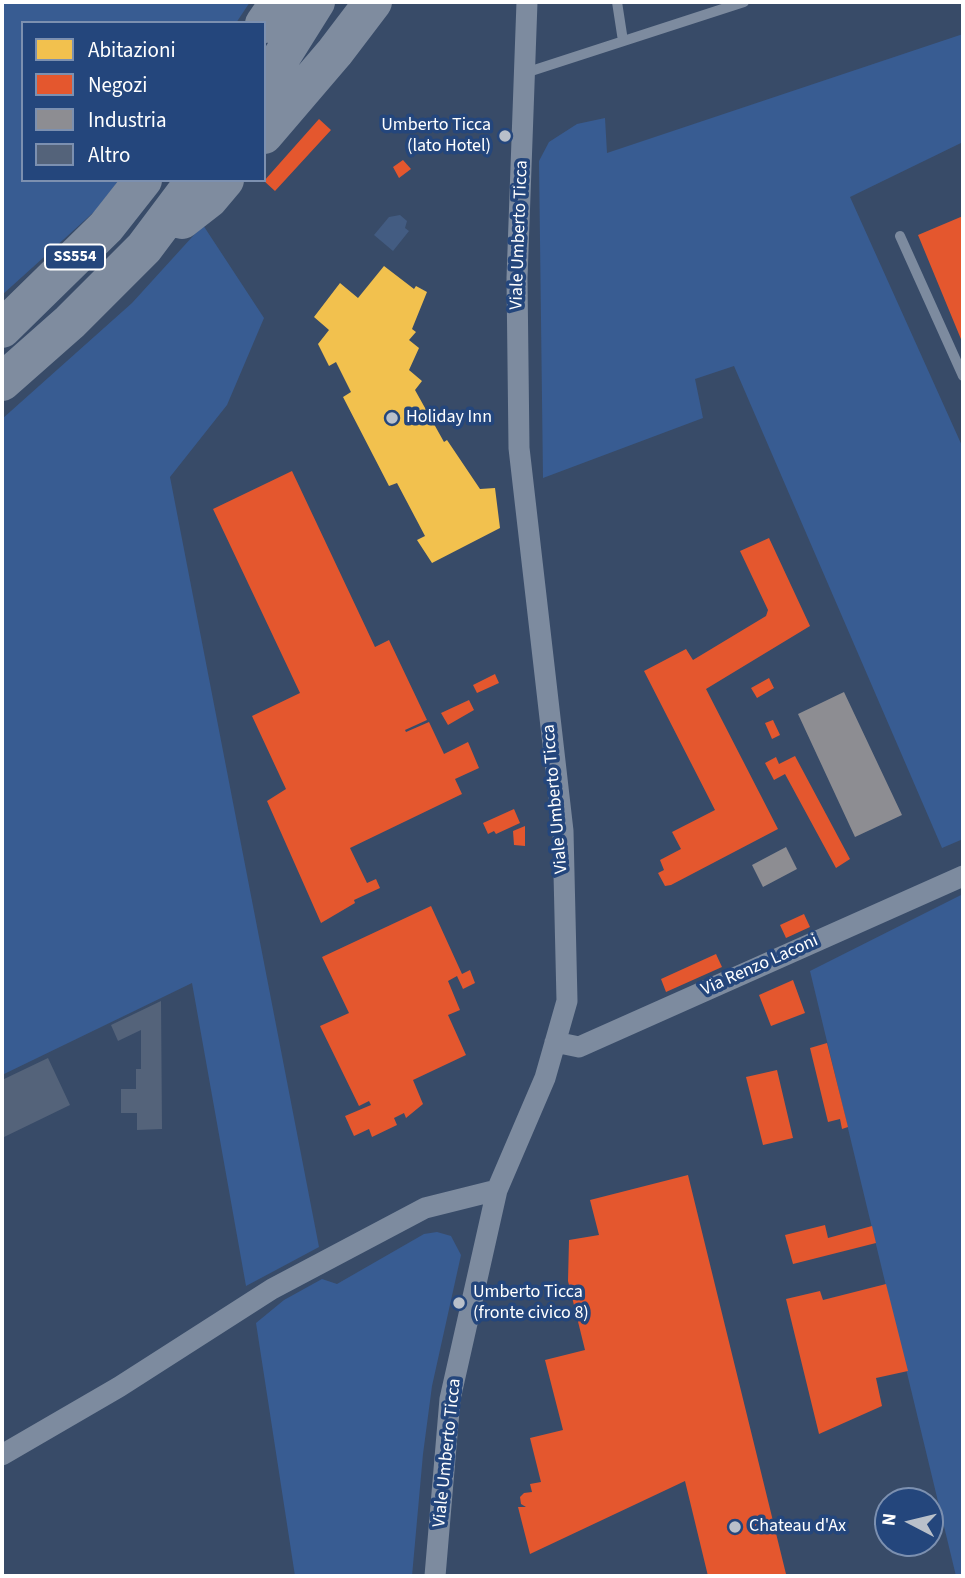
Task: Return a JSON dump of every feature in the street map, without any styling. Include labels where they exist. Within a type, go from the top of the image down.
[{"type":"highway","points":[[266,21],[279,2]]},
{"type":"highway","points":[[266,82],[316,2]]},
{"type":"highway","points":[[266,133],[335,52],[373,2]]},
{"type":"highway","name":"SS554","points":[[2,329],[106,227],[141,182]]},
{"type":"highway","name":"SS554","points":[[2,382],[69,322],[144,248],[194,182]]},
{"type":"highway","points":[[144,248],[209,199],[223,182]]},
{"type":"street","name":"Viale Umberto Ticca","points":[[435,1576],[450,1399],[497,1190],[545,1078],[567,1001],[563,831],[519,448],[517,278],[527,3]]},
{"type":"street","name":"Via Renzo Laconi","points":[[555,1042],[579,1047],[963,876]]},
{"type":"street","points":[[2,1455],[119,1387],[272,1289],[425,1208],[497,1190]]},
{"type":"lane","points":[[617,2],[623,41]]},
{"type":"lane","points":[[525,73],[744,2]]},
{"type":"lane","points":[[900,236],[963,376]]},
{"type":"shaded area","points":[[2,2],[250,2],[237,21],[21,21],[21,182],[117,182],[95,211],[2,295]]},
{"type":"shaded area","points":[[963,34],[963,142],[850,197],[963,448],[963,839],[942,848],[734,366],[695,379],[703,418],[543,478],[539,161],[549,142],[577,124],[605,118],[607,153]]},
{"type":"shaded area","points":[[400,215],[407,221],[405,228],[409,231],[393,251],[374,235],[389,217]]},
{"type":"shaded area","points":[[203,225],[264,318],[227,405],[170,477],[319,1247],[246,1286],[192,983],[2,1075],[2,419],[132,303]]},
{"type":"shaded area","points":[[963,894],[963,1576],[956,1576],[944,1526],[944,1487],[935,1487],[810,971]]},
{"type":"shaded area","points":[[437,1232],[451,1236],[461,1255],[432,1386],[412,1576],[295,1576],[256,1323],[284,1300],[322,1279],[337,1284],[424,1234]]},
{"type":"building: Abitazioni","name":"Holiday Inn","points":[[384,266],[414,289],[416,286],[427,292],[412,329],[416,332],[409,340],[419,348],[409,370],[422,381],[415,390],[444,442],[447,440],[480,489],[495,488],[500,528],[432,563],[417,540],[425,536],[397,483],[389,486],[343,397],[351,392],[336,362],[329,366],[318,344],[329,330],[314,317],[340,283],[358,298]]},
{"type":"building: Negozi","points":[[319,119],[331,130],[275,191],[265,182]]},
{"type":"building: Negozi","points":[[403,160],[411,169],[399,178],[393,167]]},
{"type":"building: Negozi","points":[[963,216],[963,344],[918,235]]},
{"type":"building: Negozi","points":[[292,471],[375,647],[389,640],[427,720],[405,730],[406,732],[429,722],[444,754],[468,742],[479,768],[455,779],[462,794],[350,848],[367,883],[376,879],[380,888],[354,900],[355,903],[321,923],[267,801],[286,789],[252,716],[300,693],[213,509]]},
{"type":"building: Negozi","points":[[769,538],[810,626],[706,689],[778,829],[665,886],[658,873],[664,870],[660,860],[681,849],[672,832],[715,810],[644,671],[686,649],[693,660],[766,616],[768,610],[740,551]]},
{"type":"building: Negozi","points":[[495,674],[499,683],[477,693],[473,685]]},
{"type":"building: Negozi","points":[[769,678],[774,688],[757,698],[751,688]]},
{"type":"building: Negozi","points":[[469,700],[474,710],[448,725],[441,713]]},
{"type":"building: Negozi","points":[[773,720],[780,735],[772,739],[765,723]]},
{"type":"building: Negozi","points":[[795,756],[850,859],[836,868],[785,774],[774,780],[765,763],[776,757],[779,764]]},
{"type":"building: Negozi","points":[[514,809],[520,823],[496,834],[494,831],[488,834],[483,823]]},
{"type":"building: Negozi","points":[[525,826],[525,846],[514,845],[513,831]]},
{"type":"building: Negozi","points":[[431,906],[462,974],[470,970],[475,983],[463,989],[457,976],[448,981],[460,1010],[448,1015],[466,1055],[413,1080],[423,1104],[406,1118],[404,1113],[394,1118],[397,1125],[372,1137],[369,1129],[354,1136],[345,1116],[371,1105],[369,1101],[359,1106],[320,1026],[349,1013],[322,957]]},
{"type":"building: Negozi","points":[[804,914],[810,927],[786,938],[780,925]]},
{"type":"building: Negozi","points":[[716,954],[722,967],[666,992],[661,979]]},
{"type":"building: Negozi","points":[[793,980],[805,1013],[771,1026],[759,995]]},
{"type":"building: Negozi","points":[[827,1043],[848,1127],[842,1129],[840,1119],[828,1122],[810,1048]]},
{"type":"building: Negozi","points":[[777,1070],[793,1138],[763,1145],[746,1077]]},
{"type":"building: Negozi","points":[[688,1175],[786,1574],[778,1576],[708,1576],[685,1481],[530,1554],[518,1507],[526,1507],[521,1504],[520,1497],[524,1493],[532,1492],[530,1484],[541,1482],[530,1438],[563,1430],[545,1360],[585,1350],[568,1281],[569,1240],[599,1235],[590,1200]]},
{"type":"building: Negozi","points":[[825,1225],[828,1238],[872,1226],[876,1243],[793,1264],[785,1235]]},
{"type":"building: Negozi","points":[[886,1284],[908,1371],[876,1378],[882,1406],[819,1434],[786,1299],[820,1291],[823,1300]]},
{"type":"building: Industria","points":[[844,692],[902,815],[855,837],[798,714]]},
{"type":"building: Industria","points":[[786,847],[797,869],[763,887],[752,865]]},
{"type":"building: Altro","points":[[161,1001],[162,1129],[137,1130],[137,1113],[121,1113],[121,1089],[136,1089],[136,1069],[141,1069],[141,1030],[118,1041],[111,1025]]},
{"type":"building: Altro","points":[[48,1058],[70,1105],[2,1138],[2,1080]]},
{"type":"place","name":"Umberto Ticca (lato Hotel)","points":[[505,136]]},
{"type":"place","name":"Holiday Inn","points":[[392,418]]},
{"type":"place","name":"Umberto Ticca (fronte civico 8)","points":[[459,1303]]},
{"type":"place","name":"Chateau d'Ax","points":[[735,1527]]}]
